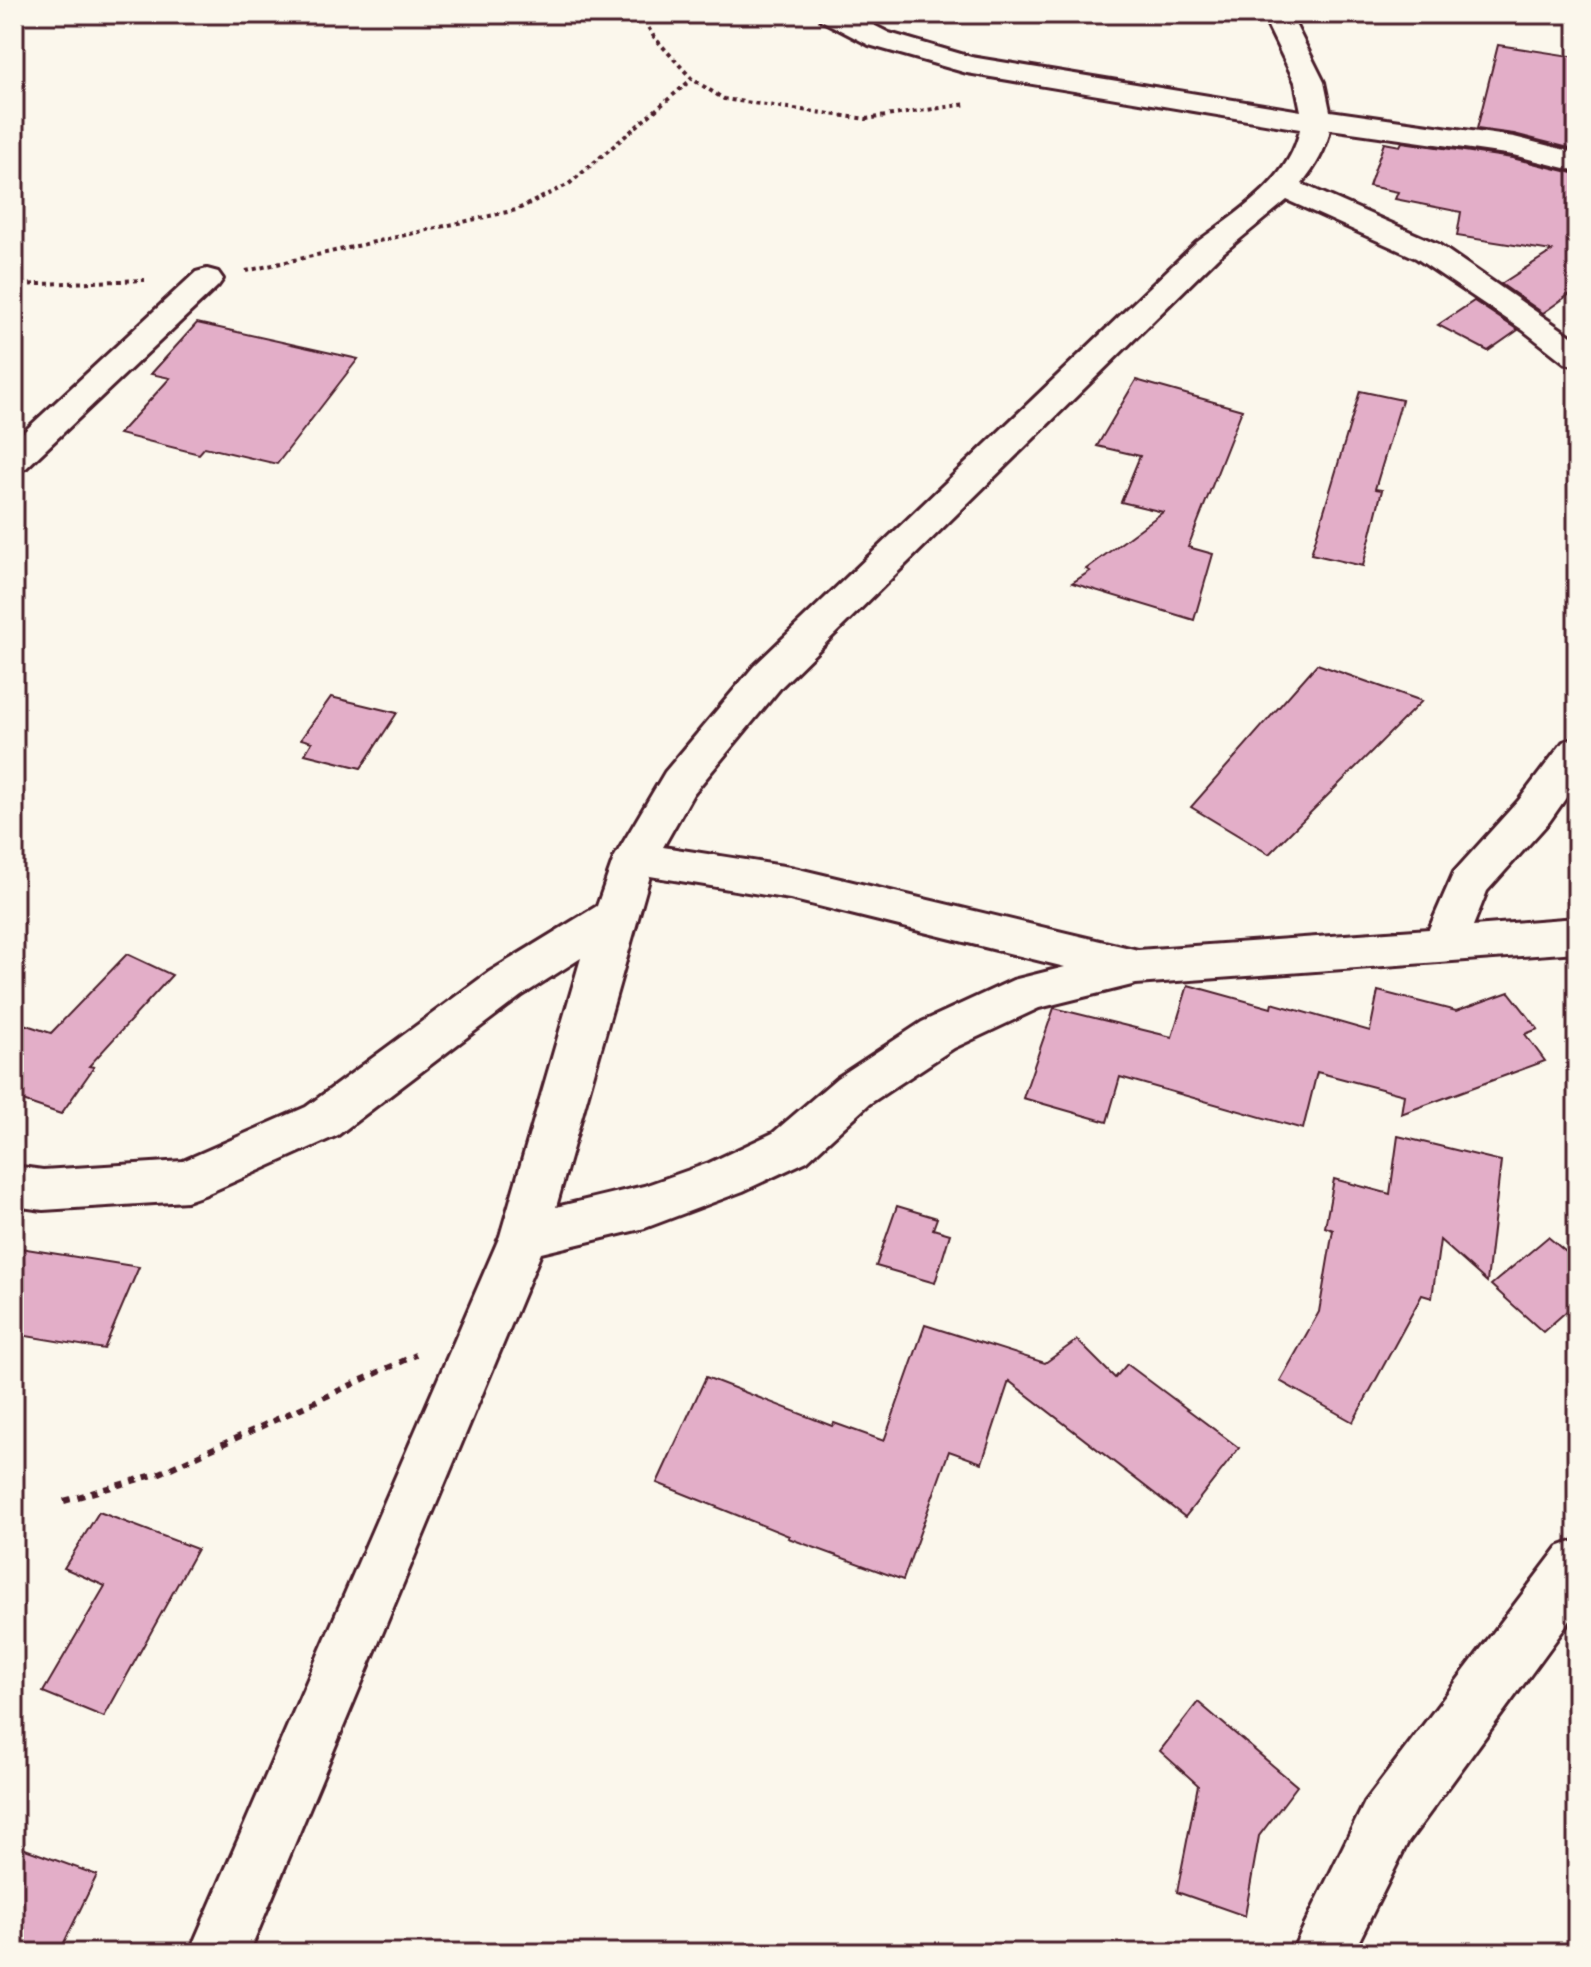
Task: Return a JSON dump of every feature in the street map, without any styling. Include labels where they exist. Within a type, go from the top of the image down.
[{"type":"street","points":[[831,14],[879,39],[967,65],[1105,90],[1514,146],[1577,162]]},
{"type":"street","points":[[219,1953],[524,1236],[615,916],[635,858],[679,783],[768,676],[1207,250],[1285,188],[1315,142],[1316,120],[1313,93],[1276,14]]},
{"type":"street","points":[[1285,188],[1427,251],[1535,323],[1577,356]]},
{"type":"street","points":[[14,460],[207,279]]},
{"type":"street","points":[[1444,944],[1469,883],[1534,811],[1577,752]]},
{"type":"street","points":[[635,858],[790,883],[1138,967]]},
{"type":"street","points":[[14,1186],[43,1190],[187,1181],[322,1121],[505,984],[615,916]]},
{"type":"street","points":[[524,1236],[645,1207],[726,1177],[790,1147],[853,1091],[938,1035],[1029,993],[1138,967],[1577,935]]},
{"type":"street","points":[[1321,1953],[1386,1823],[1577,1566]]},
{"type":"path","points":[[640,14],[654,37],[692,79],[724,99],[866,119],[976,102]]},
{"type":"path","points":[[14,285],[207,279],[516,210],[569,184],[692,79]]},
{"type":"path","points":[[64,1501],[160,1473],[486,1323]]},
{"type":"building","points":[[1498,45],[1577,57],[1577,150],[1514,134],[1477,129]]},
{"type":"building","points":[[1402,142],[1512,158],[1577,174],[1577,289],[1543,313],[1501,284],[1552,251],[1457,236],[1461,212],[1395,199],[1398,192],[1369,186],[1384,143],[1400,146]]},
{"type":"building","points":[[1474,301],[1518,330],[1488,351],[1438,325]]},
{"type":"building","points":[[197,323],[358,359],[277,464],[205,447],[199,454],[119,434],[170,378],[151,374]]},
{"type":"building","points":[[1136,380],[1242,410],[1188,547],[1213,554],[1194,620],[1072,583],[1090,571],[1086,569],[1163,512],[1121,502],[1140,456],[1097,446]]},
{"type":"building","points":[[1360,391],[1402,400],[1375,489],[1382,490],[1363,566],[1311,554]]},
{"type":"building","points":[[1317,664],[1422,701],[1269,854],[1191,807]]},
{"type":"building","points":[[331,697],[397,713],[361,768],[305,754],[312,742],[301,739]]},
{"type":"building","points":[[127,954],[172,975],[89,1066],[94,1067],[61,1114],[14,1098],[14,1021],[51,1033]]},
{"type":"building","points":[[1188,985],[1271,1008],[1272,1003],[1370,1031],[1378,991],[1456,1011],[1509,992],[1538,1029],[1525,1034],[1545,1061],[1401,1114],[1404,1095],[1317,1072],[1303,1129],[1120,1077],[1107,1122],[1023,1098],[1054,1008],[1172,1037]]},
{"type":"building","points":[[1398,1136],[1501,1161],[1487,1282],[1440,1240],[1432,1298],[1422,1295],[1353,1422],[1280,1381],[1319,1312],[1333,1230],[1325,1227],[1334,1179],[1390,1194]]},
{"type":"building","points":[[897,1206],[937,1218],[933,1229],[950,1234],[935,1283],[876,1266]]},
{"type":"building","points":[[1548,1237],[1577,1261],[1577,1302],[1543,1332],[1491,1285]]},
{"type":"building","points":[[14,1247],[139,1267],[104,1349],[14,1334]]},
{"type":"building","points":[[925,1325],[1045,1363],[1077,1340],[1115,1378],[1127,1364],[1239,1448],[1185,1517],[1009,1381],[982,1463],[949,1451],[903,1580],[788,1538],[657,1483],[706,1377],[832,1426],[834,1423],[884,1441]]},
{"type":"building","points":[[99,1512],[197,1549],[104,1717],[43,1692],[105,1586],[64,1568]]},
{"type":"building","points":[[1198,1702],[1297,1786],[1259,1836],[1245,1916],[1177,1892],[1198,1785],[1160,1751]]},
{"type":"building","points":[[14,1845],[97,1875],[59,1953],[14,1953]]}]
